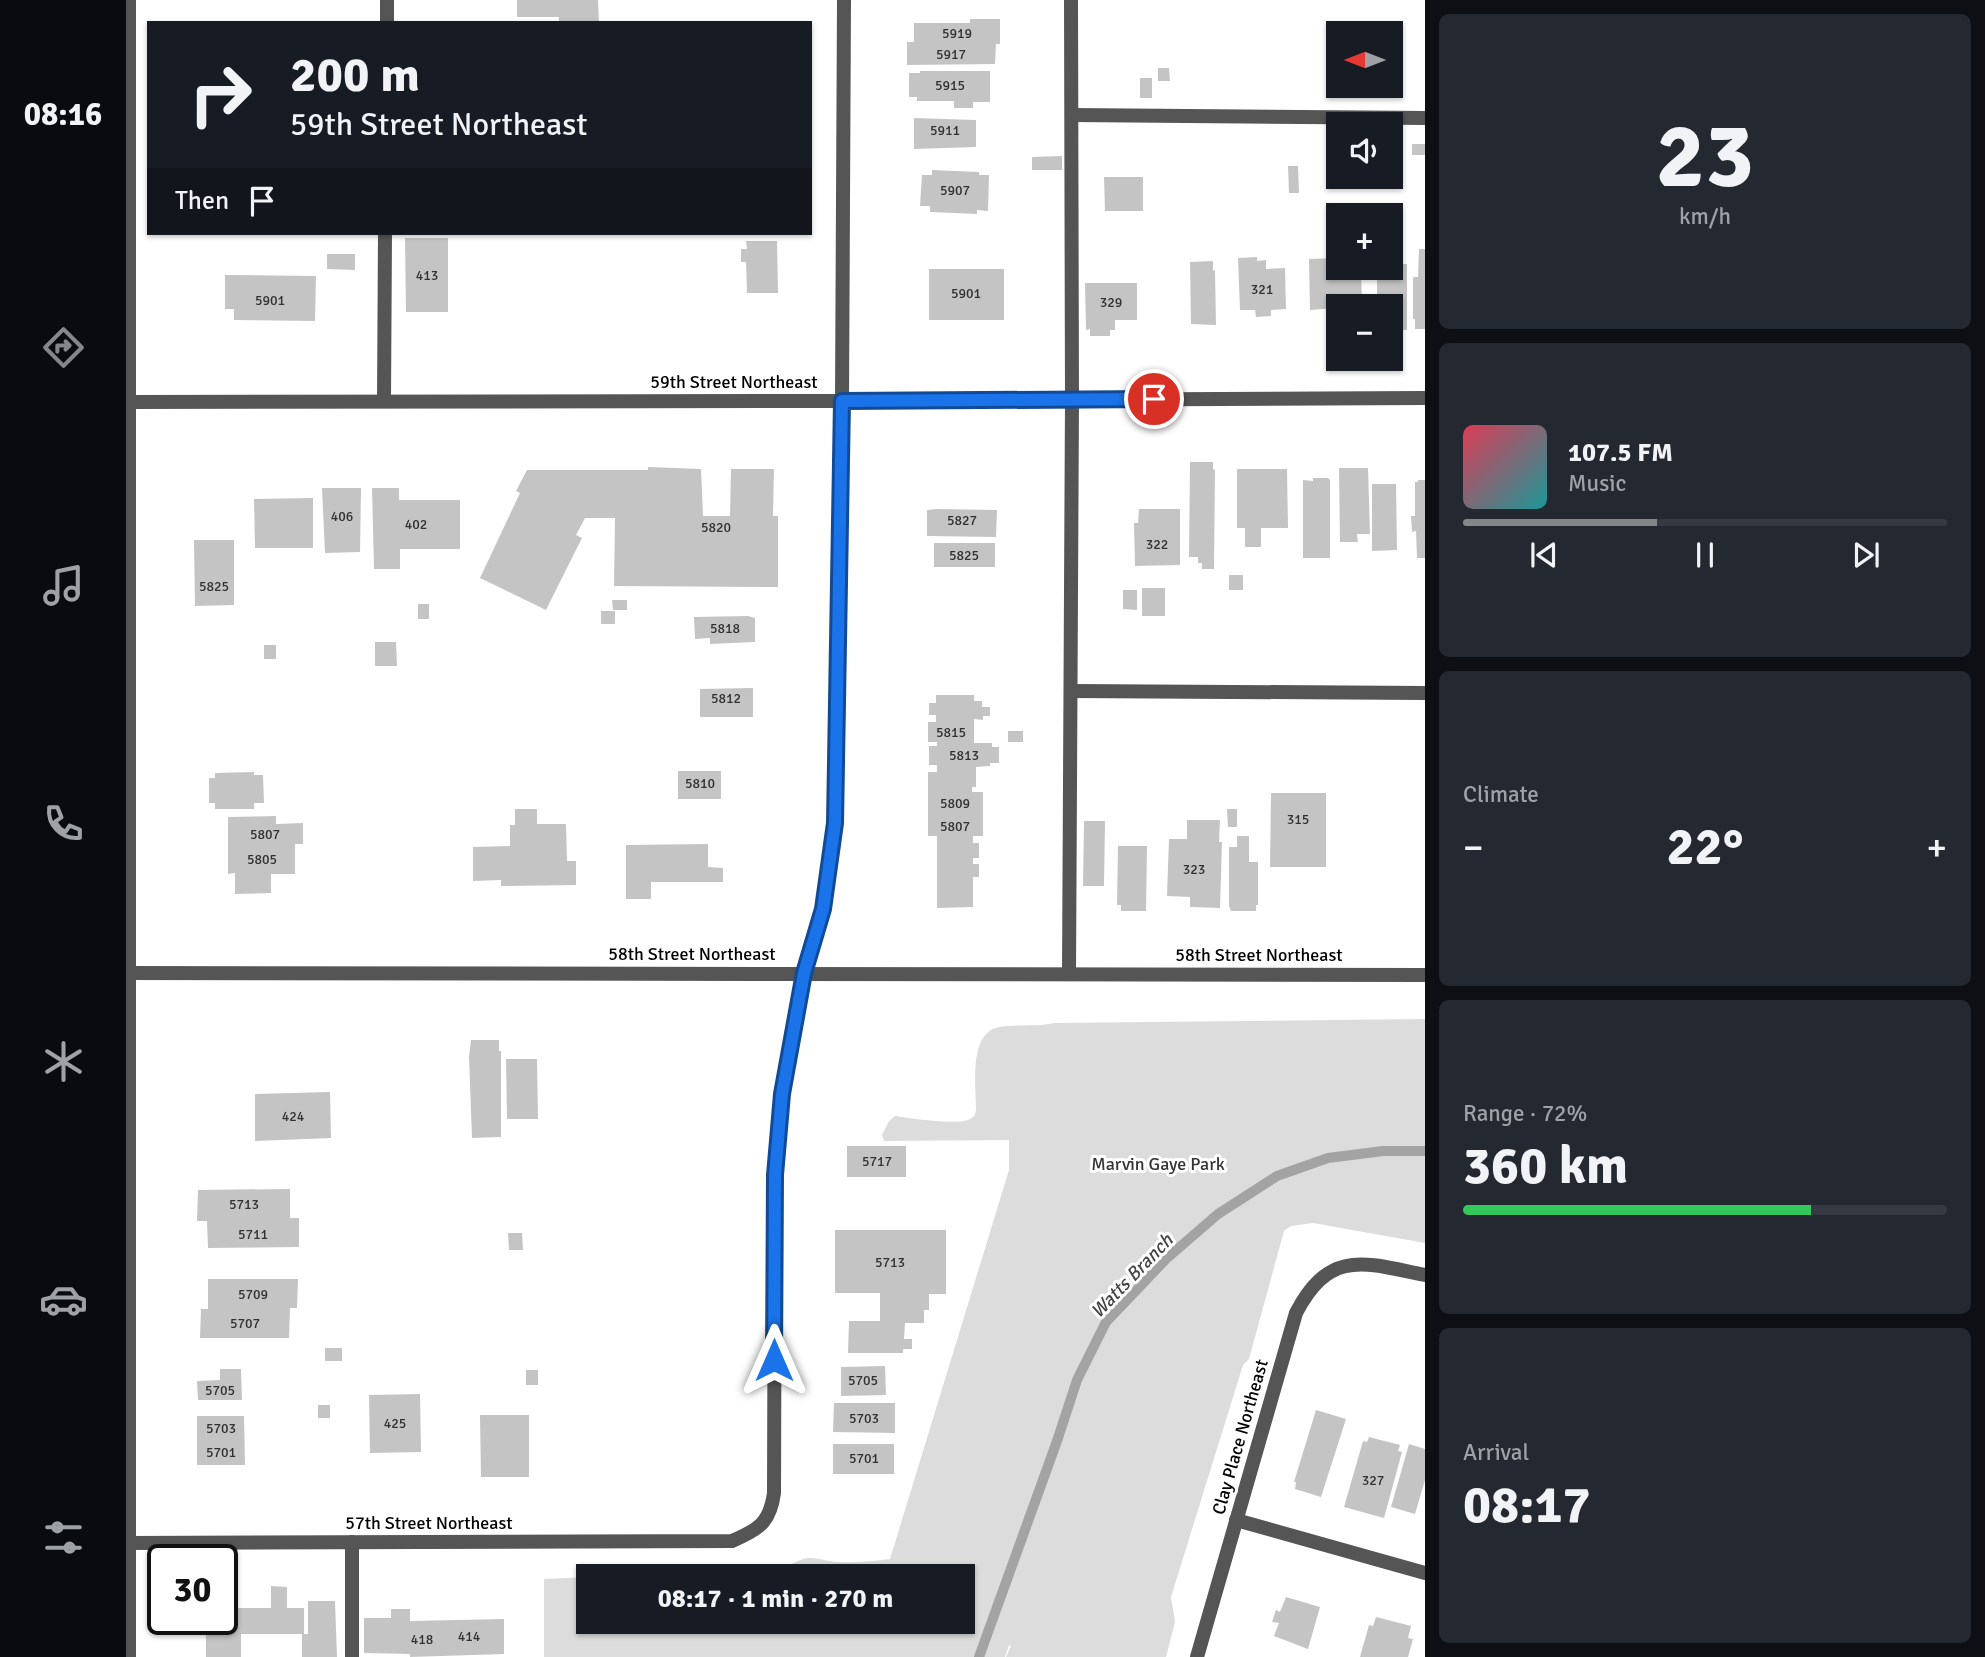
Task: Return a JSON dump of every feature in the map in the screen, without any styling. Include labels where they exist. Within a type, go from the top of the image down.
[{"type":"street","points":[[129,0],[129,1657]]},
{"type":"street","points":[[387,0],[387,21]]},
{"type":"street","points":[[804,973],[823,909],[835,823],[842,401],[844,0]]},
{"type":"street","points":[[1069,974],[1072,0]]},
{"type":"street","points":[[1072,115],[1425,118]]},
{"type":"street","points":[[384,401],[385,235]]},
{"type":"street","name":"59th Street Northeast","points":[[128,402],[1425,398]]},
{"type":"street","points":[[1071,691],[1425,693]]},
{"type":"street","name":"58th Street Northeast","points":[[127,973],[1425,975]]},
{"type":"street","name":"57th Street Northeast","points":[[127,1543],[732,1541],[754,1532],[765,1521],[772,1508],[774,1493],[775,1175],[782,1094],[804,973]]},
{"type":"street","name":"Clay Place Northeast","points":[[1197,1657],[1296,1313],[1305,1297],[1321,1279],[1338,1267],[1364,1263],[1425,1275]]},
{"type":"street","points":[[1236,1520],[1425,1573]]},
{"type":"street","points":[[352,1542],[352,1657]]},
{"type":"green space","name":"Marvin Gaye Park","points":[[1425,1019],[1425,1243],[1313,1223],[1291,1226],[1284,1231],[1249,1359],[1243,1365],[1171,1597],[1175,1622],[1166,1657],[1006,1657],[1011,1646],[1009,1645],[1005,1657],[544,1657],[544,1579],[576,1577],[576,1634],[975,1634],[975,1564],[792,1564],[809,1558],[845,1562],[890,1559],[1009,1170],[1009,1140],[884,1141],[882,1135],[889,1121],[895,1116],[955,1122],[974,1116],[978,1049],[990,1031],[1000,1027],[1054,1023]]},
{"type":"building","points":[[517,0],[598,0],[599,21],[517,17]]},
{"type":"building","points":[[970,19],[1000,19],[1000,44],[996,44],[995,64],[907,65],[907,42],[914,42],[914,23],[970,23]]},
{"type":"building","points":[[1158,68],[1169,68],[1170,81],[1158,81]]},
{"type":"building","points":[[990,71],[990,102],[973,102],[973,108],[954,108],[954,101],[917,101],[917,97],[909,97],[909,73]]},
{"type":"building","points":[[1140,78],[1152,78],[1152,98],[1140,98]]},
{"type":"building","points":[[914,118],[976,120],[976,147],[914,149]]},
{"type":"building","points":[[1412,144],[1425,144],[1425,155],[1412,155]]},
{"type":"building","points":[[1062,156],[1062,170],[1032,170],[1032,157]]},
{"type":"building","points":[[1288,166],[1298,166],[1299,193],[1289,193]]},
{"type":"building","points":[[932,170],[979,172],[979,175],[989,175],[988,211],[977,210],[977,214],[930,212],[930,206],[920,206],[922,175],[932,175]]},
{"type":"building","points":[[1104,177],[1143,177],[1143,211],[1105,211]]},
{"type":"building","points":[[405,238],[448,238],[448,312],[406,312]]},
{"type":"building","points":[[746,241],[777,241],[778,293],[747,293],[746,262],[741,262],[741,249],[747,249]]},
{"type":"building","points":[[1419,249],[1425,249],[1425,329],[1415,329],[1413,319],[1413,277],[1418,277]]},
{"type":"building","points":[[327,254],[355,254],[355,270],[327,269]]},
{"type":"building","points":[[1257,257],[1257,261],[1266,260],[1266,269],[1285,268],[1286,309],[1271,310],[1271,316],[1256,317],[1255,310],[1240,310],[1238,258]]},
{"type":"building","points":[[1326,258],[1326,280],[1361,280],[1362,294],[1326,294],[1326,309],[1310,310],[1309,259]]},
{"type":"building","points":[[1213,261],[1216,325],[1191,324],[1190,262]]},
{"type":"building","points":[[1403,264],[1407,264],[1407,330],[1403,330],[1403,294],[1377,294],[1377,280],[1403,280]]},
{"type":"building","points":[[929,269],[1004,269],[1004,320],[929,320]]},
{"type":"building","points":[[225,275],[316,276],[315,321],[234,320],[234,309],[225,309]]},
{"type":"building","points":[[1085,283],[1137,283],[1137,320],[1115,320],[1115,330],[1110,330],[1110,336],[1090,336],[1090,329],[1086,330]]},
{"type":"building","points":[[1190,462],[1213,462],[1215,470],[1214,569],[1202,569],[1198,557],[1189,557]]},
{"type":"building","points":[[648,467],[701,469],[703,516],[730,516],[731,469],[774,469],[773,516],[778,516],[778,587],[614,586],[615,518],[585,518],[576,535],[582,538],[546,610],[480,578],[520,493],[516,491],[527,470],[648,470]]},
{"type":"building","points":[[1339,468],[1368,468],[1370,534],[1357,534],[1358,542],[1340,542]]},
{"type":"building","points":[[1237,469],[1287,469],[1288,528],[1261,528],[1261,547],[1245,547],[1245,528],[1237,528]]},
{"type":"building","points":[[1313,478],[1330,480],[1330,558],[1303,558],[1303,480],[1313,481]]},
{"type":"building","points":[[1425,480],[1425,558],[1417,558],[1416,531],[1412,532],[1411,516],[1415,516],[1415,482]]},
{"type":"building","points":[[1372,484],[1396,484],[1397,550],[1372,551]]},
{"type":"building","points":[[322,488],[361,488],[360,552],[325,553]]},
{"type":"building","points":[[372,488],[399,488],[399,500],[460,500],[460,549],[400,549],[400,569],[374,569]]},
{"type":"building","points":[[313,498],[313,548],[255,548],[254,499]]},
{"type":"building","points":[[1139,509],[1180,509],[1180,565],[1135,566],[1134,523],[1138,523]]},
{"type":"building","points":[[927,510],[997,510],[996,537],[927,536]]},
{"type":"building","points":[[194,540],[234,540],[234,605],[195,606]]},
{"type":"building","points":[[934,543],[995,543],[995,567],[934,567]]},
{"type":"building","points":[[1229,575],[1243,575],[1243,590],[1229,590]]},
{"type":"building","points":[[1142,588],[1165,588],[1165,616],[1142,616]]},
{"type":"building","points":[[1123,590],[1137,590],[1137,610],[1123,609]]},
{"type":"building","points":[[612,600],[627,600],[627,610],[613,610]]},
{"type":"building","points":[[418,604],[429,604],[429,619],[418,619]]},
{"type":"building","points":[[601,611],[615,611],[615,624],[601,624]]},
{"type":"building","points":[[694,617],[755,618],[755,642],[710,644],[710,638],[695,639]]},
{"type":"building","points":[[375,642],[396,642],[397,666],[375,666]]},
{"type":"building","points":[[264,645],[276,645],[276,659],[264,659]]},
{"type":"building","points":[[753,688],[753,717],[700,717],[700,689]]},
{"type":"building","points":[[936,695],[974,695],[974,701],[982,701],[982,707],[990,707],[990,716],[983,716],[983,720],[974,719],[974,743],[992,743],[992,747],[999,747],[999,763],[976,767],[976,787],[972,787],[972,792],[983,792],[983,836],[973,836],[973,843],[979,843],[979,858],[973,858],[973,864],[979,864],[979,877],[973,877],[973,907],[937,908],[937,836],[928,836],[928,772],[937,772],[937,765],[929,765],[929,746],[937,746],[937,742],[928,742],[928,722],[936,722],[936,715],[929,715],[929,703],[936,703]]},
{"type":"building","points":[[1008,731],[1023,731],[1023,742],[1008,742]]},
{"type":"building","points":[[678,771],[721,771],[721,799],[678,799]]},
{"type":"building","points":[[254,772],[254,775],[263,775],[264,803],[254,803],[254,809],[215,809],[215,803],[209,803],[209,778],[215,778],[215,773]]},
{"type":"building","points":[[1271,793],[1326,793],[1326,867],[1270,867]]},
{"type":"building","points":[[515,809],[537,809],[537,824],[566,824],[567,861],[576,861],[576,885],[501,886],[501,880],[473,881],[473,847],[510,846],[510,825],[515,825]]},
{"type":"building","points":[[1227,809],[1237,809],[1237,827],[1228,827]]},
{"type":"building","points":[[276,816],[276,824],[303,823],[303,844],[295,844],[295,874],[271,874],[271,893],[235,894],[235,873],[228,874],[228,817]]},
{"type":"building","points":[[1187,820],[1220,820],[1220,908],[1190,907],[1190,897],[1167,896],[1169,839],[1187,839]]},
{"type":"building","points":[[1084,821],[1105,821],[1104,886],[1083,886]]},
{"type":"building","points":[[1237,836],[1249,836],[1249,862],[1258,862],[1256,911],[1231,911],[1229,906],[1229,847],[1237,847]]},
{"type":"building","points":[[708,844],[708,867],[723,868],[723,882],[651,882],[651,899],[626,899],[626,845]]},
{"type":"building","points":[[1118,846],[1147,846],[1146,911],[1121,911],[1121,905],[1117,905]]},
{"type":"building","points":[[471,1040],[499,1040],[501,1137],[472,1138],[469,1057]]},
{"type":"building","points":[[506,1059],[537,1059],[538,1119],[507,1119]]},
{"type":"building","points":[[330,1092],[331,1138],[255,1141],[255,1094]]},
{"type":"building","points":[[847,1146],[906,1146],[906,1177],[847,1177]]},
{"type":"building","points":[[290,1189],[290,1218],[299,1218],[299,1247],[208,1248],[207,1221],[197,1221],[198,1190]]},
{"type":"building","points":[[835,1230],[946,1230],[946,1294],[929,1294],[929,1310],[924,1310],[924,1323],[905,1323],[904,1339],[912,1339],[912,1349],[903,1349],[903,1353],[848,1353],[849,1321],[880,1321],[880,1293],[835,1293]]},
{"type":"building","points":[[508,1233],[522,1233],[523,1250],[509,1250]]},
{"type":"building","points":[[208,1279],[298,1279],[297,1308],[290,1308],[289,1338],[200,1338],[201,1309],[208,1309]]},
{"type":"building","points":[[325,1348],[342,1348],[342,1361],[325,1361]]},
{"type":"building","points":[[885,1366],[886,1395],[841,1396],[841,1367]]},
{"type":"building","points":[[220,1369],[241,1369],[242,1400],[198,1400],[197,1381],[220,1380]]},
{"type":"building","points":[[526,1370],[538,1370],[538,1385],[526,1385]]},
{"type":"building","points":[[420,1394],[421,1452],[370,1453],[369,1395]]},
{"type":"building","points":[[834,1403],[895,1403],[895,1433],[833,1432]]},
{"type":"building","points":[[318,1405],[330,1405],[330,1418],[318,1418]]},
{"type":"building","points":[[1316,1410],[1346,1419],[1321,1497],[1295,1489],[1294,1482]]},
{"type":"building","points":[[480,1415],[529,1415],[529,1477],[481,1477]]},
{"type":"building","points":[[197,1416],[244,1416],[245,1465],[197,1465]]},
{"type":"building","points":[[1369,1437],[1400,1445],[1398,1451],[1402,1452],[1384,1518],[1344,1507],[1363,1441],[1367,1442]]},
{"type":"building","points":[[833,1444],[894,1444],[894,1474],[833,1474]]},
{"type":"building","points":[[1409,1444],[1425,1449],[1425,1480],[1415,1514],[1391,1507]]},
{"type":"building","points":[[271,1586],[287,1587],[287,1608],[304,1608],[304,1634],[308,1634],[308,1601],[335,1601],[337,1657],[302,1657],[302,1634],[241,1634],[241,1657],[206,1657],[206,1635],[238,1635],[238,1608],[271,1608]]},
{"type":"building","points":[[1286,1597],[1320,1607],[1308,1649],[1274,1636],[1279,1623],[1272,1622],[1276,1610],[1280,1612]]},
{"type":"building","points":[[391,1609],[410,1609],[410,1621],[504,1619],[504,1654],[410,1657],[410,1654],[364,1653],[364,1618],[391,1618]]},
{"type":"building","points":[[1376,1617],[1411,1626],[1408,1638],[1413,1639],[1408,1657],[1360,1657],[1369,1625],[1373,1626]]},
{"type":"waterway","name":"Watts Branch","points":[[979,1657],[1077,1380],[1106,1322],[1166,1259],[1218,1214],[1277,1176],[1328,1158],[1383,1151],[1425,1151]]},
{"type":"route","points":[[774,1360],[775,1175],[782,1094],[804,973],[823,909],[835,823],[842,401],[1154,399]]}]
